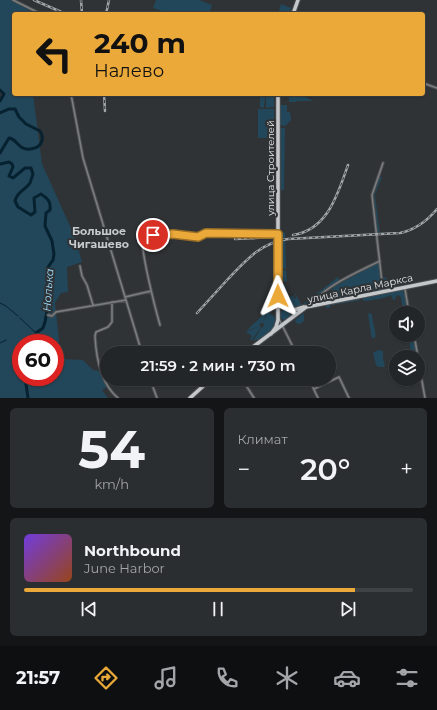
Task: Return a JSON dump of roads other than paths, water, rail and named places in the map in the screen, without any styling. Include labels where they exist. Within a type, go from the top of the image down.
[{"type":"main road","points":[[294,12],[298,0]]},
{"type":"main road","name":"улица Строителей","points":[[278,96],[278,316]]},
{"type":"main road","name":"улица Карла Маркса","points":[[255,346],[283,326],[306,307],[313,304],[437,281]]},
{"type":"main road","points":[[278,296],[291,313],[290,320],[284,322],[278,316]]},
{"type":"main road","points":[[271,334],[277,325],[278,316],[282,309],[306,307]]},
{"type":"main road","points":[[190,398],[203,386]]},
{"type":"street","points":[[13,0],[37,12]]},
{"type":"street","points":[[425,83],[437,88]]},
{"type":"street","points":[[71,96],[83,158],[140,346]]},
{"type":"street","points":[[383,163],[372,195],[383,291]]},
{"type":"street","points":[[160,324],[151,291],[142,237],[145,235],[173,234],[198,237],[206,233],[278,234]]},
{"type":"street","points":[[313,304],[318,298],[342,281],[380,261]]},
{"type":"street","points":[[80,266],[93,306]]},
{"type":"street","points":[[405,287],[409,306]]},
{"type":"street","points":[[125,297],[151,291]]},
{"type":"street","points":[[48,315],[52,316],[56,312],[126,300]]},
{"type":"street","points":[[112,302],[112,322],[108,328],[96,332],[95,336],[100,368],[112,393],[118,398]]},
{"type":"street","name":"улица Строителей","points":[[278,316],[293,346]]},
{"type":"street","points":[[314,390],[339,377],[350,398]]},
{"type":"street","points":[[153,386],[157,398]]},
{"type":"street","points":[[246,386],[254,398]]},
{"type":"street","points":[[312,386],[318,398]]},
{"type":"street","points":[[423,386],[425,398]]},
{"type":"waterway","name":"Нолька","points":[[0,90],[4,94],[0,101]]},
{"type":"waterway","name":"Нолька","points":[[0,113],[9,109],[15,109],[19,117],[26,124],[40,131],[42,135],[40,145],[29,149],[21,147],[14,140],[9,138],[0,153]]},
{"type":"waterway","name":"Нолька","points":[[0,164],[9,162],[12,164],[13,167],[9,176],[13,178],[25,168],[31,168],[33,174],[30,183]]},
{"type":"waterway","name":"Нолька","points":[[30,183],[16,197],[15,201],[18,207],[31,215],[35,212],[34,198],[41,194],[46,197],[50,204],[50,210],[46,213],[45,226],[52,241],[54,254],[53,260],[48,267],[48,306],[45,322],[43,328],[36,334]]},
{"type":"waterway","points":[[0,303],[18,316]]},
{"type":"waterway","points":[[20,318],[36,333]]},
{"type":"waterway","points":[[0,343],[6,340]]},
{"type":"waterway","name":"Нолька","points":[[26,386],[28,398]]},
{"type":"railway","points":[[34,0],[61,12]]},
{"type":"railway","points":[[81,0],[82,12]]},
{"type":"railway","points":[[106,12],[109,0]]},
{"type":"railway","points":[[104,96],[105,111]]},
{"type":"railway","points":[[293,235],[305,232],[315,226],[323,218],[330,209],[348,165]]},
{"type":"railway","points":[[197,313],[248,259],[262,248],[270,244],[288,239],[400,233],[410,230],[420,224],[437,209]]},
{"type":"railway","points":[[235,239],[277,237]]},
{"type":"district","name":"Большое Чигашево","points":[[99,237]]}]
